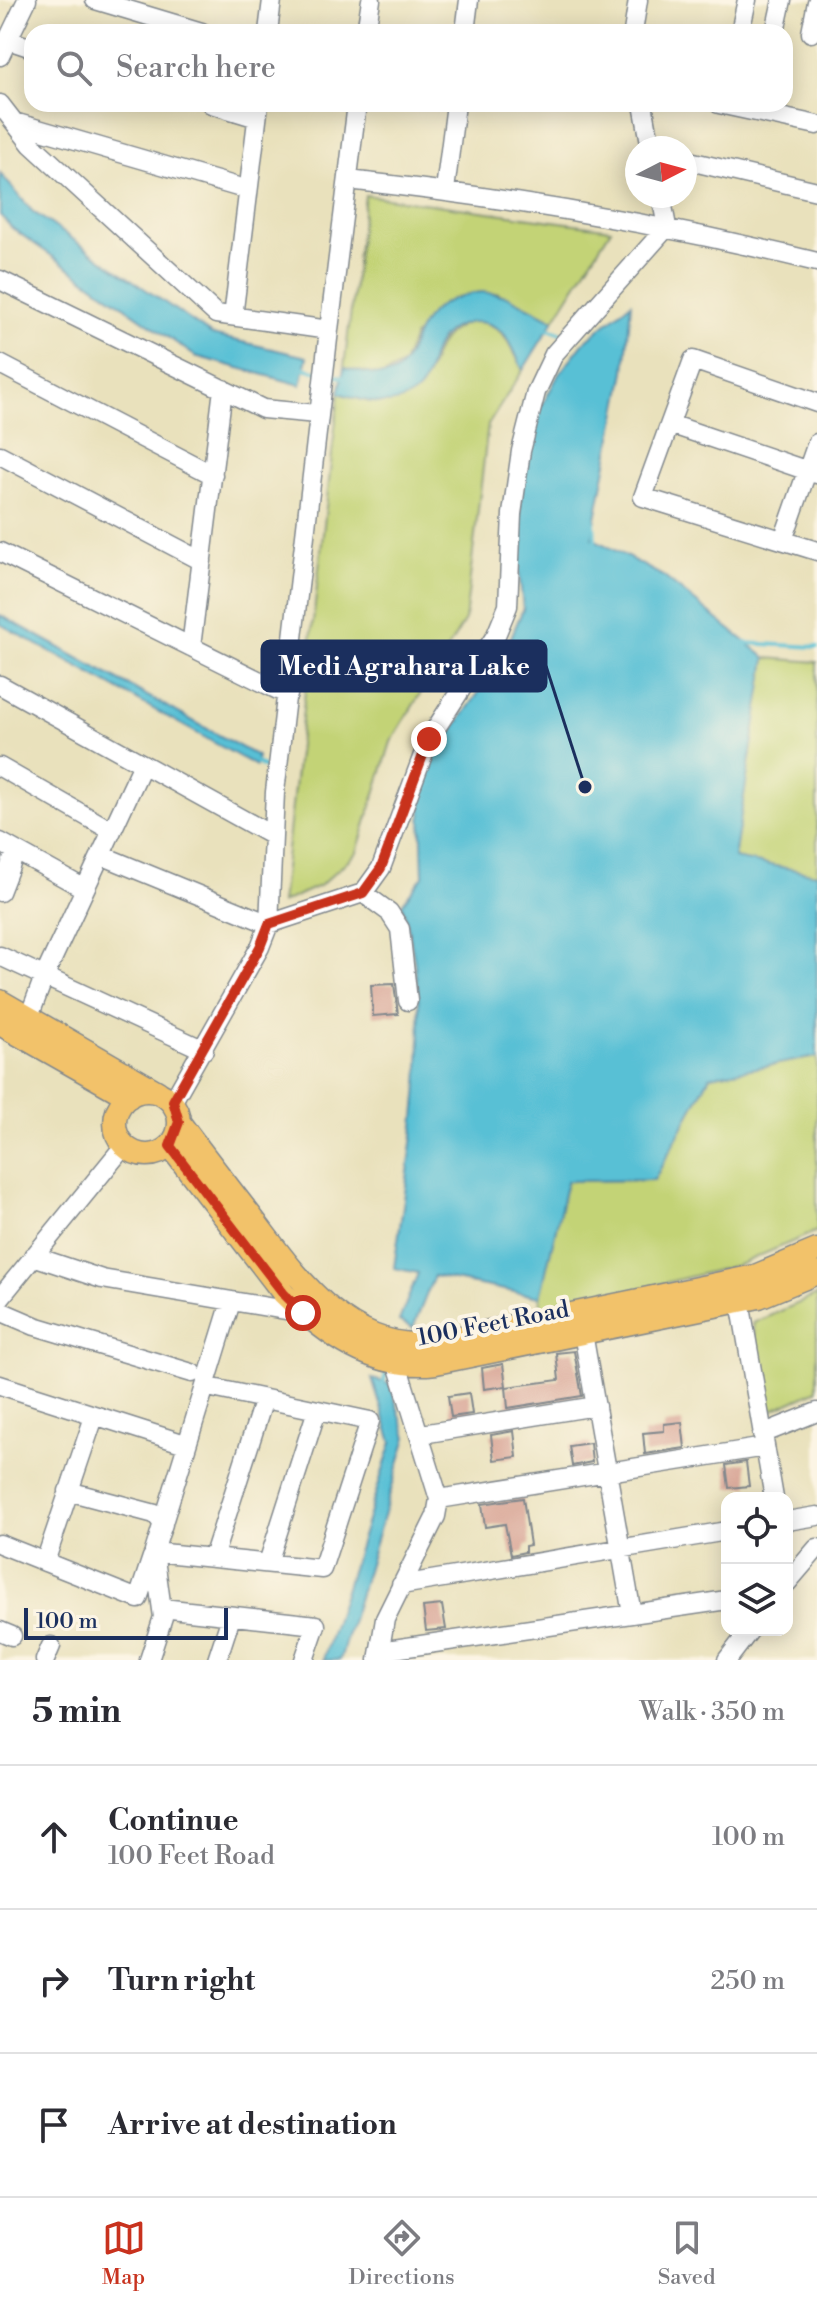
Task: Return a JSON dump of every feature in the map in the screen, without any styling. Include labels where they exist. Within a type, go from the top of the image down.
[{"type":"main road","name":"100 Feet Road","points":[[0,1001],[176,1111],[299,1280],[397,1364],[422,1355],[755,1276],[817,1250]]},
{"type":"main road","points":[[2,1031],[129,1097],[152,1092],[176,1111],[170,1146],[147,1156],[124,1146],[116,1131],[116,1116],[129,1097]]},
{"type":"main road","name":"100 Feet Road","points":[[170,1146],[284,1294],[340,1341],[422,1355],[583,1333],[759,1297],[817,1273]]},
{"type":"street","points":[[4,48],[27,0]]},
{"type":"street","points":[[95,0],[175,24]]},
{"type":"street","points":[[269,24],[272,0]]},
{"type":"street","points":[[367,24],[371,0]]},
{"type":"street","points":[[466,24],[469,0]]},
{"type":"street","points":[[634,24],[638,0]]},
{"type":"street","points":[[742,24],[747,0]]},
{"type":"street","points":[[777,24],[782,0]]},
{"type":"street","points":[[811,33],[817,2]]},
{"type":"street","points":[[0,104],[31,144],[216,314],[329,330]]},
{"type":"street","points":[[234,309],[258,112]]},
{"type":"street","points":[[176,1111],[269,924],[271,835],[318,409],[356,112]]},
{"type":"street","points":[[445,190],[455,112]]},
{"type":"street","points":[[644,112],[649,136]]},
{"type":"street","points":[[756,112],[817,125]]},
{"type":"street","points":[[14,122],[248,190]]},
{"type":"street","points":[[697,163],[817,191]]},
{"type":"street","points":[[348,180],[445,190],[667,227],[817,262]]},
{"type":"street","points":[[663,208],[667,227]]},
{"type":"street","points":[[101,855],[269,924],[363,893],[381,868],[429,739],[496,635],[508,606],[512,514],[521,451],[536,392],[554,354],[667,227]]},
{"type":"street","points":[[0,280],[263,409],[318,409]]},
{"type":"street","points":[[817,403],[693,360],[643,497],[817,551]]},
{"type":"street","points":[[0,364],[213,475]]},
{"type":"street","points":[[191,647],[223,389]]},
{"type":"street","points":[[670,424],[812,472]]},
{"type":"street","points":[[783,540],[812,472],[817,443]]},
{"type":"street","points":[[0,455],[202,561]]},
{"type":"street","points":[[0,552],[288,695]]},
{"type":"street","points":[[0,685],[271,835]]},
{"type":"street","points":[[29,1017],[44,977],[143,764]]},
{"type":"street","points":[[0,767],[112,831]]},
{"type":"street","points":[[0,892],[8,847],[85,889]]},
{"type":"street","points":[[363,893],[389,912],[400,929],[408,1001]]},
{"type":"street","points":[[0,956],[204,1050]]},
{"type":"street","points":[[0,1298],[124,1146]]},
{"type":"street","points":[[33,1256],[102,1279],[303,1313]]},
{"type":"street","points":[[740,1301],[773,1492]]},
{"type":"street","points":[[0,1544],[138,1599],[208,1387],[231,1302]]},
{"type":"street","points":[[0,1311],[35,1326],[192,1373]]},
{"type":"street","points":[[583,1333],[632,1614]]},
{"type":"street","points":[[397,1364],[422,1434],[439,1499],[436,1516],[385,1619],[379,1656],[721,1601]]},
{"type":"street","points":[[0,1385],[182,1443]]},
{"type":"street","points":[[154,1552],[322,1569],[370,1421],[208,1387]]},
{"type":"street","points":[[213,1558],[264,1399]]},
{"type":"street","points":[[422,1434],[596,1406]]},
{"type":"street","points":[[268,1563],[317,1410]]},
{"type":"street","points":[[439,1499],[608,1472],[764,1440],[817,1412]]},
{"type":"street","points":[[45,1562],[94,1417]]},
{"type":"street","points":[[68,1491],[155,1514],[163,1524],[154,1552],[163,1617],[149,1660]]},
{"type":"street","points":[[793,1520],[817,1516]]},
{"type":"street","points":[[401,1585],[721,1532]]},
{"type":"street","points":[[793,1576],[817,1548]]},
{"type":"street","points":[[162,1608],[316,1625],[304,1660]]},
{"type":"street","points":[[217,1660],[231,1617]]},
{"type":"street","points":[[727,1660],[745,1636]]},
{"type":"green space","points":[[365,195],[611,229],[554,320],[498,293],[456,297],[414,336],[403,364],[382,376],[344,368]]},
{"type":"green space","points":[[469,322],[480,322],[497,329],[509,343],[523,370],[488,425],[465,620],[391,742],[357,852],[321,885],[281,903],[339,393],[369,402],[416,392],[446,336]]},
{"type":"green space","points":[[766,658],[817,662],[817,874],[734,858]]},
{"type":"green space","points":[[817,1057],[817,1231],[738,1265],[542,1313],[540,1297],[567,1181],[654,1180],[710,1076]]},
{"type":"green space","points":[[817,1295],[817,1390],[766,1413],[753,1323]]},
{"type":"water","points":[[0,173],[32,211],[212,335],[307,357],[301,385],[195,356],[12,228],[0,215]]},
{"type":"water","points":[[482,292],[507,296],[554,320],[523,370],[502,332],[486,323],[468,323],[451,330],[438,343],[422,385],[411,396],[384,403],[339,393],[344,368],[382,375],[398,370],[425,320],[437,308],[456,298]]},
{"type":"water","points":[[631,303],[625,371],[592,538],[663,576],[766,658],[734,858],[817,874],[817,1057],[710,1076],[654,1180],[567,1181],[540,1297],[434,1276],[413,1328],[399,1321],[418,1273],[394,1268],[413,1131],[420,1041],[413,950],[402,904],[423,876],[421,809],[429,764],[507,647],[523,609],[518,561],[522,475],[540,409],[559,374],[584,342]]},
{"type":"water","points":[[0,615],[257,756],[256,766],[0,624]]},
{"type":"water","points":[[372,1379],[390,1384],[407,1437],[340,1660],[323,1660],[392,1442]]},
{"type":"building","points":[[394,984],[398,1014],[373,1016],[371,985]]},
{"type":"building","points":[[574,1351],[582,1396],[508,1408],[506,1387],[559,1380],[556,1353]]},
{"type":"building","points":[[503,1364],[506,1386],[484,1389],[482,1368]]},
{"type":"building","points":[[469,1393],[472,1414],[451,1417],[448,1396]]},
{"type":"building","points":[[682,1422],[685,1448],[645,1454],[643,1433],[664,1431],[664,1424]]},
{"type":"building","points":[[514,1431],[517,1457],[494,1460],[491,1435]]},
{"type":"building","points":[[590,1443],[592,1462],[572,1466],[569,1446]]},
{"type":"building","points":[[746,1462],[749,1486],[729,1488],[726,1465]]},
{"type":"building","points":[[523,1498],[530,1545],[525,1546],[525,1552],[511,1555],[505,1524],[485,1527],[482,1504]]},
{"type":"building","points":[[442,1605],[446,1629],[426,1631],[423,1607]]},
{"type":"waterway","points":[[543,327],[565,335]]},
{"type":"waterway","points":[[300,367],[319,372]]},
{"type":"waterway","points":[[328,374],[346,378]]},
{"type":"waterway","points":[[594,522],[595,545]]},
{"type":"waterway","points":[[743,643],[817,647]]},
{"type":"waterway","points":[[254,761],[270,771]]},
{"type":"waterway","points":[[383,1384],[388,1366]]},
{"type":"place","name":"Medi Agrahara Lake","points":[[585,787]]},
{"type":"route","points":[[303,1313],[284,1294],[170,1146],[179,1122],[173,1101],[260,947],[269,924],[363,893],[381,868],[429,739]]}]
